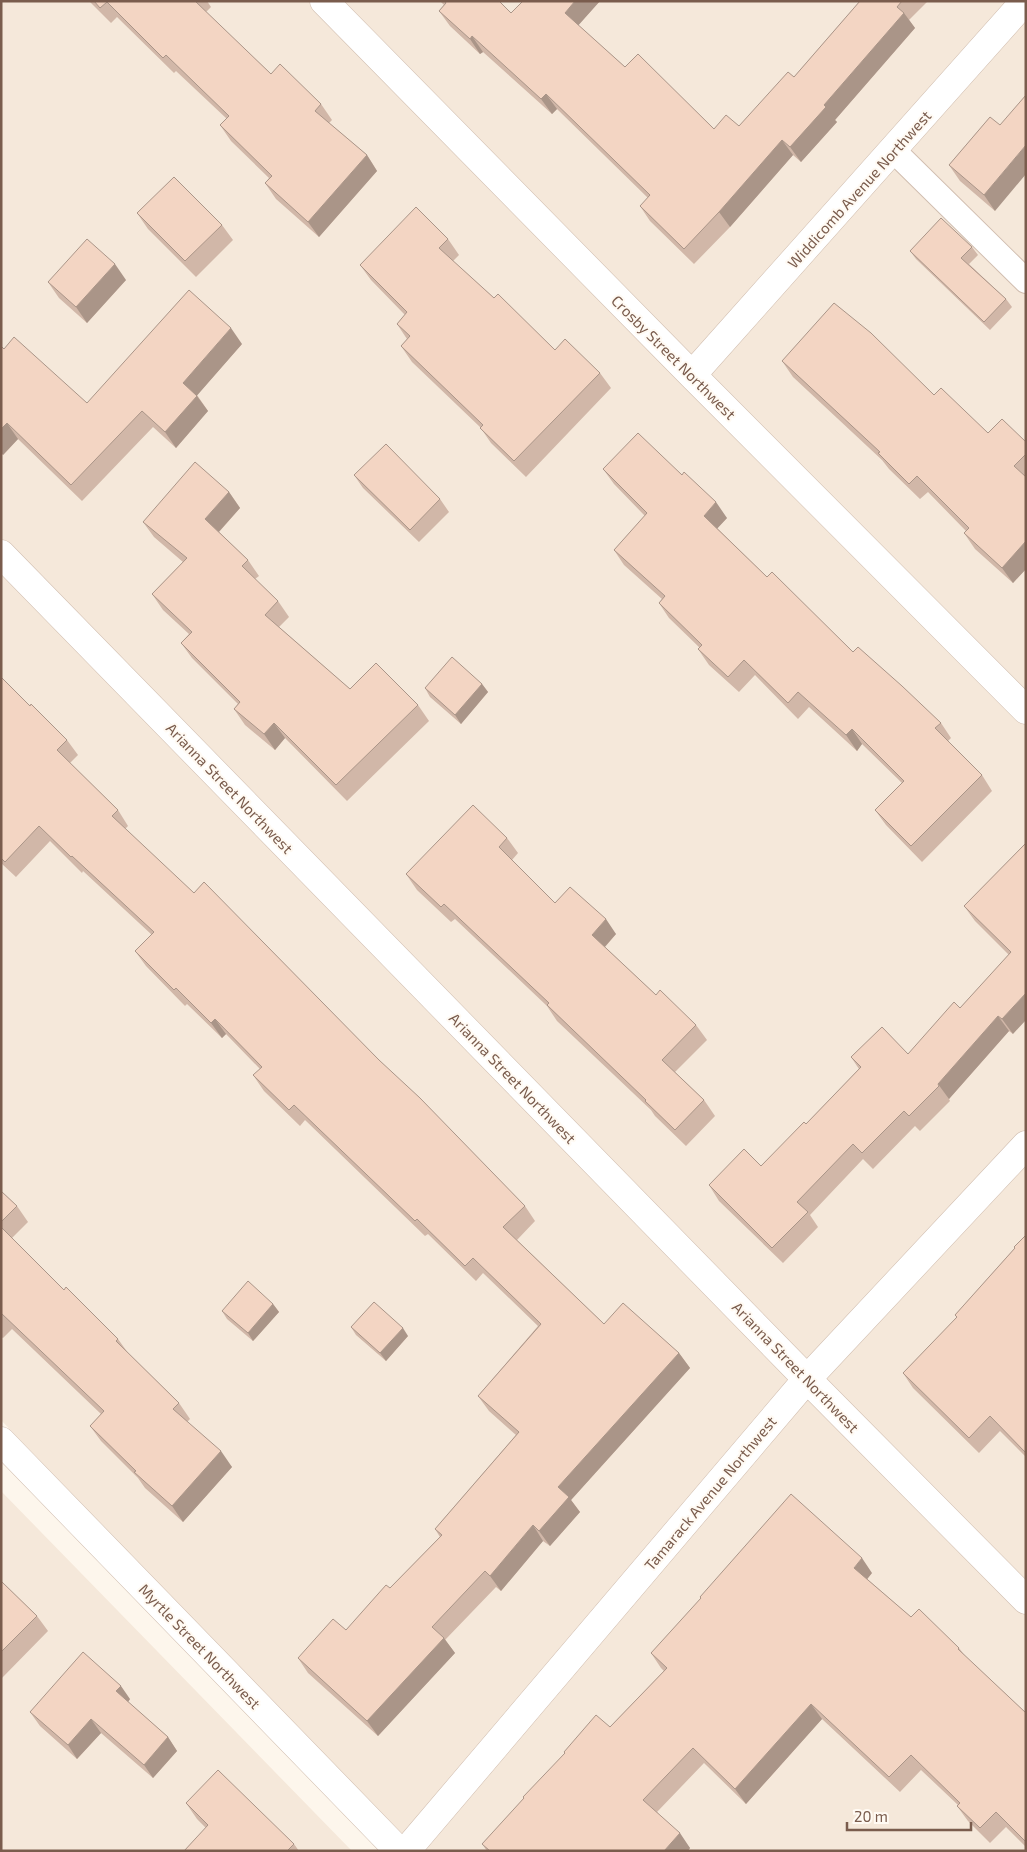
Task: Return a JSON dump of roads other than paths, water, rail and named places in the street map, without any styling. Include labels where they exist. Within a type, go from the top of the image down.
[{"type":"street","name":"Crosby Street Northwest","points":[[324,1],[692,376],[1026,710]]},
{"type":"street","name":"Widdicomb Avenue Northwest","points":[[692,376],[1025,1]]},
{"type":"street","name":"Arianna Street Northwest","points":[[1,554],[807,1379],[1026,1600]]},
{"type":"street","name":"Tamarack Avenue Northwest","points":[[406,1851],[807,1379],[1026,1145]]},
{"type":"street","name":"Myrtle Street Northwest","points":[[1,1441],[399,1851]]},
{"type":"lane","points":[[894,150],[1026,281]]}]
